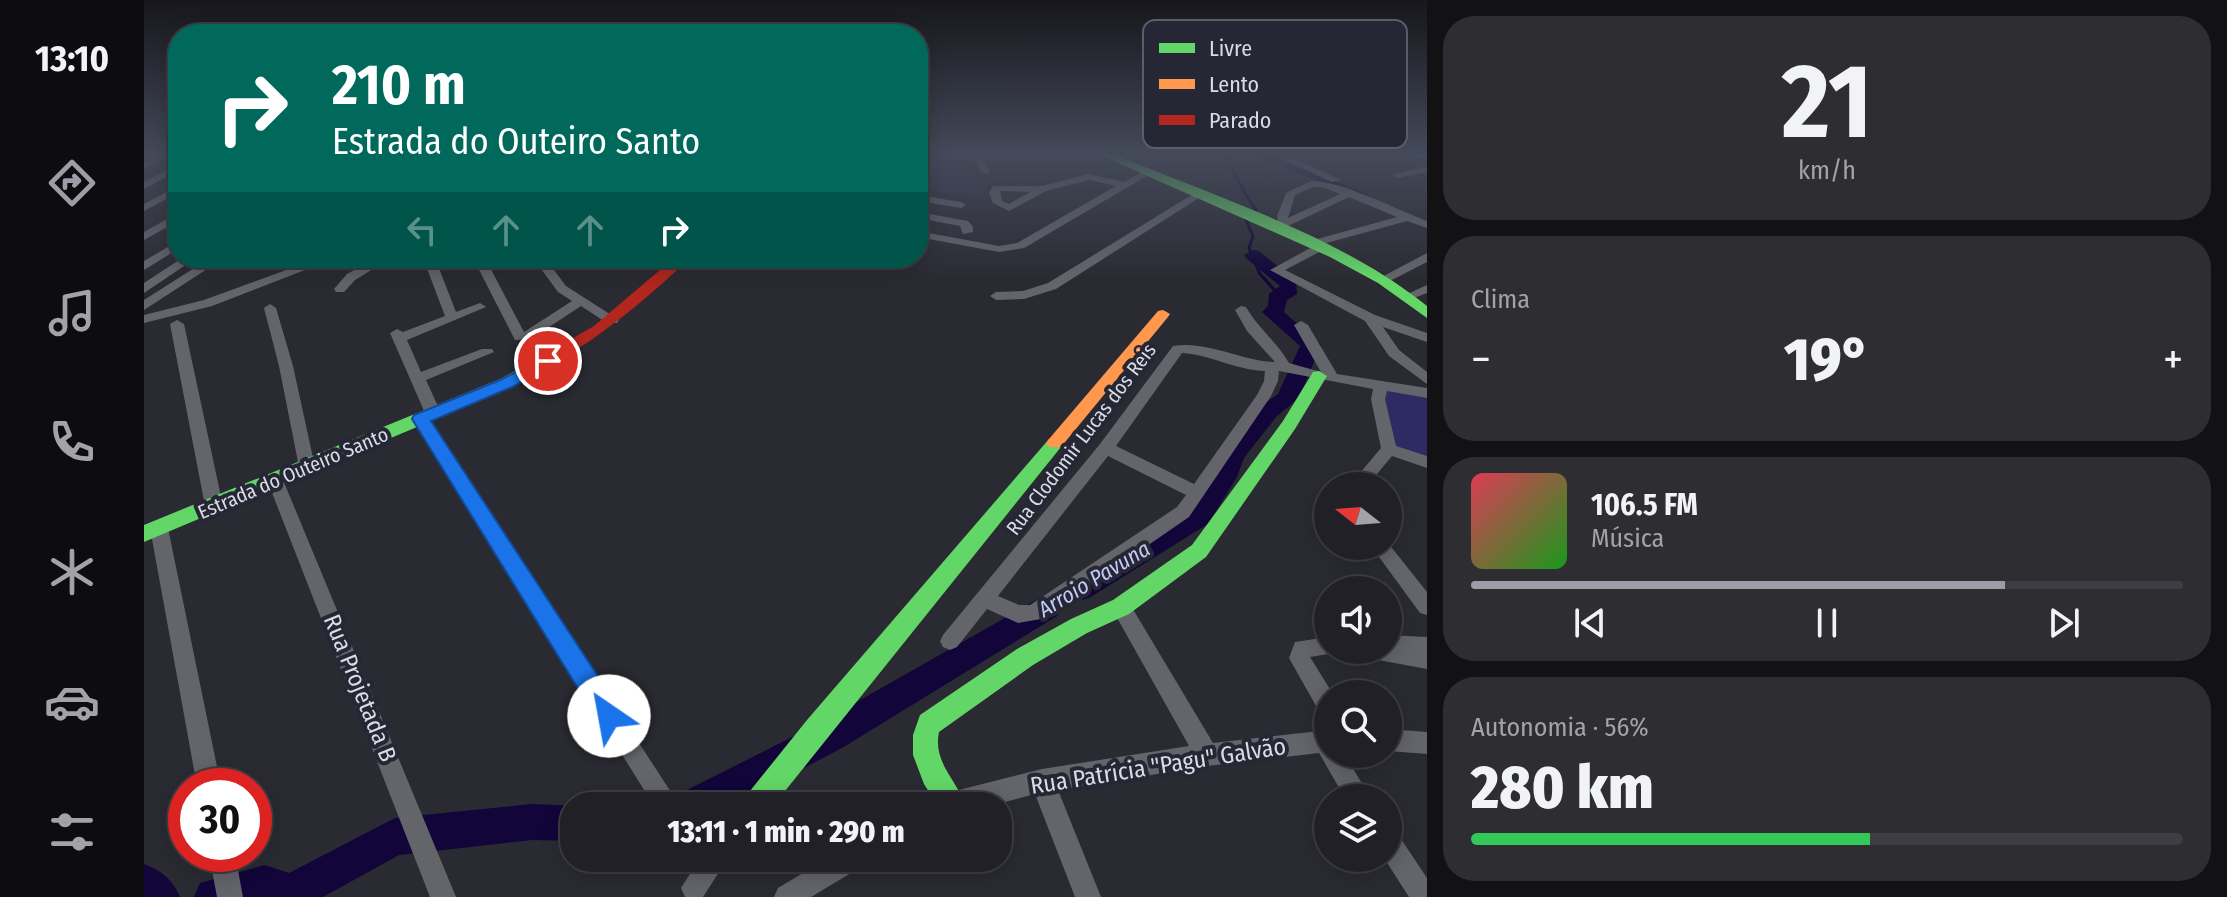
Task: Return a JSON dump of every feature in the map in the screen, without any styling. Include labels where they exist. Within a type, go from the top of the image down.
[{"type":"street","points":[[144,208],[166,196]]},
{"type":"street","points":[[928,236],[999,249],[1020,246],[1105,196]]},
{"type":"street","points":[[996,296],[1024,295],[1052,286],[1195,196]]},
{"type":"street","points":[[1203,196],[1277,225],[1384,279],[1418,292],[1427,314]]},
{"type":"street","points":[[1277,225],[1289,196]]},
{"type":"street","points":[[1277,225],[1343,196]]},
{"type":"street","points":[[1357,196],[1427,225]]},
{"type":"street","points":[[1379,196],[1427,215]]},
{"type":"street","points":[[928,200],[961,205]]},
{"type":"street","points":[[928,217],[964,223],[968,227],[967,232]]},
{"type":"street","points":[[1408,217],[1318,245],[1276,270],[1370,318],[1427,338]]},
{"type":"street","points":[[144,237],[168,222]]},
{"type":"street","points":[[144,266],[168,250]]},
{"type":"street","points":[[1384,279],[1427,257]]},
{"type":"street","points":[[144,289],[175,268]]},
{"type":"street","points":[[144,306],[203,268]]},
{"type":"street","points":[[144,319],[208,303],[303,268]]},
{"type":"street","points":[[340,289],[351,277],[367,268]]},
{"type":"street","points":[[433,268],[452,317]]},
{"type":"street","points":[[484,268],[520,337],[581,301]]},
{"type":"street","points":[[546,268],[562,289],[612,320]]},
{"type":"street","name":"Estrada do Outeiro Santo","points":[[151,531],[516,378],[574,346],[612,320],[671,268]]},
{"type":"street","points":[[480,307],[398,336],[418,378],[427,416],[659,792]]},
{"type":"street","points":[[270,308],[307,467]]},
{"type":"street","points":[[986,600],[1018,614],[1034,613],[1172,522],[1198,493],[1281,367],[1277,354],[1248,328],[1241,310]]},
{"type":"street","name":"Rua Clodomir Lucas dos Reis","points":[[767,792],[816,729],[1163,314]]},
{"type":"street","points":[[1370,318],[1385,343],[1427,379]]},
{"type":"street","points":[[177,324],[214,506]]},
{"type":"street","points":[[942,792],[923,750],[929,724],[1050,642],[1121,607],[1199,551],[1209,539],[1320,376],[1301,325]]},
{"type":"street","name":"Rua Clodomir Lucas dos Reis","points":[[950,641],[1106,448],[1178,349],[1200,350],[1253,366],[1281,367],[1427,393]]},
{"type":"street","points":[[418,378],[487,352]]},
{"type":"street","points":[[1381,386],[1378,399],[1389,449]]},
{"type":"street","points":[[1106,448],[1198,493]]},
{"type":"street","points":[[1389,449],[1427,462]]},
{"type":"street","points":[[1369,472],[1389,449]]},
{"type":"street","name":"Rua Projetada B","points":[[275,480],[443,897]]},
{"type":"street","points":[[151,531],[205,768]]},
{"type":"street","points":[[1391,560],[1427,607]]},
{"type":"street","points":[[1121,607],[1207,755]]},
{"type":"street","points":[[1402,645],[1427,646]]},
{"type":"street","points":[[1314,648],[1302,649],[1299,658],[1314,683]]},
{"type":"street","points":[[1402,655],[1427,659]]},
{"type":"street","points":[[1402,741],[1427,743]]},
{"type":"street","name":"Rua Patrícia \"Pagu\" Galvão","points":[[997,792],[1042,781],[1207,755],[1314,748]]},
{"type":"street","points":[[1042,781],[1088,897]]},
{"type":"street","points":[[1402,863],[1424,897]]},
{"type":"street","points":[[787,897],[829,872]]},
{"type":"shaded area","points":[[965,196],[988,196],[989,200]]},
{"type":"shaded area","points":[[1372,386],[1427,393],[1427,462],[1389,449]]},
{"type":"waterway","points":[[1247,196],[1256,210],[1252,213]]},
{"type":"waterway","name":"Arroio Pavuna","points":[[1245,218],[1253,236],[1249,248],[1260,274],[1278,294]]},
{"type":"waterway","name":"Arroio Pavuna","points":[[1079,589],[1199,517],[1211,494],[1225,477],[1233,455],[1268,412],[1288,398],[1311,345],[1272,312],[1277,308],[1278,294],[1288,294],[1289,285],[1253,255]]},
{"type":"waterway","name":"Arroio Pavuna","points":[[721,792],[830,736],[1047,607]]},
{"type":"waterway","name":"Arroio Pavuna","points":[[214,897],[265,884],[291,893],[395,837],[532,822],[560,823]]},
{"type":"waterway","name":"Arroio Pavuna","points":[[144,883],[160,897]]},
{"type":"traffic: fast","points":[[1204,196],[1335,254],[1383,280],[1427,314]]},
{"type":"traffic: fast","points":[[144,534],[506,383],[546,360]]},
{"type":"traffic: fast","points":[[945,792],[926,755],[924,745],[929,724],[1025,657],[1079,626],[1121,607],[1199,551],[1289,425],[1319,376]]},
{"type":"traffic: fast","points":[[767,792],[1055,443]]},
{"type":"traffic: slow","points":[[1055,443],[1163,314]]},
{"type":"traffic: jam","points":[[546,360],[599,329],[670,268]]},
{"type":"route","points":[[548,361],[506,383],[421,419],[609,716]]}]
